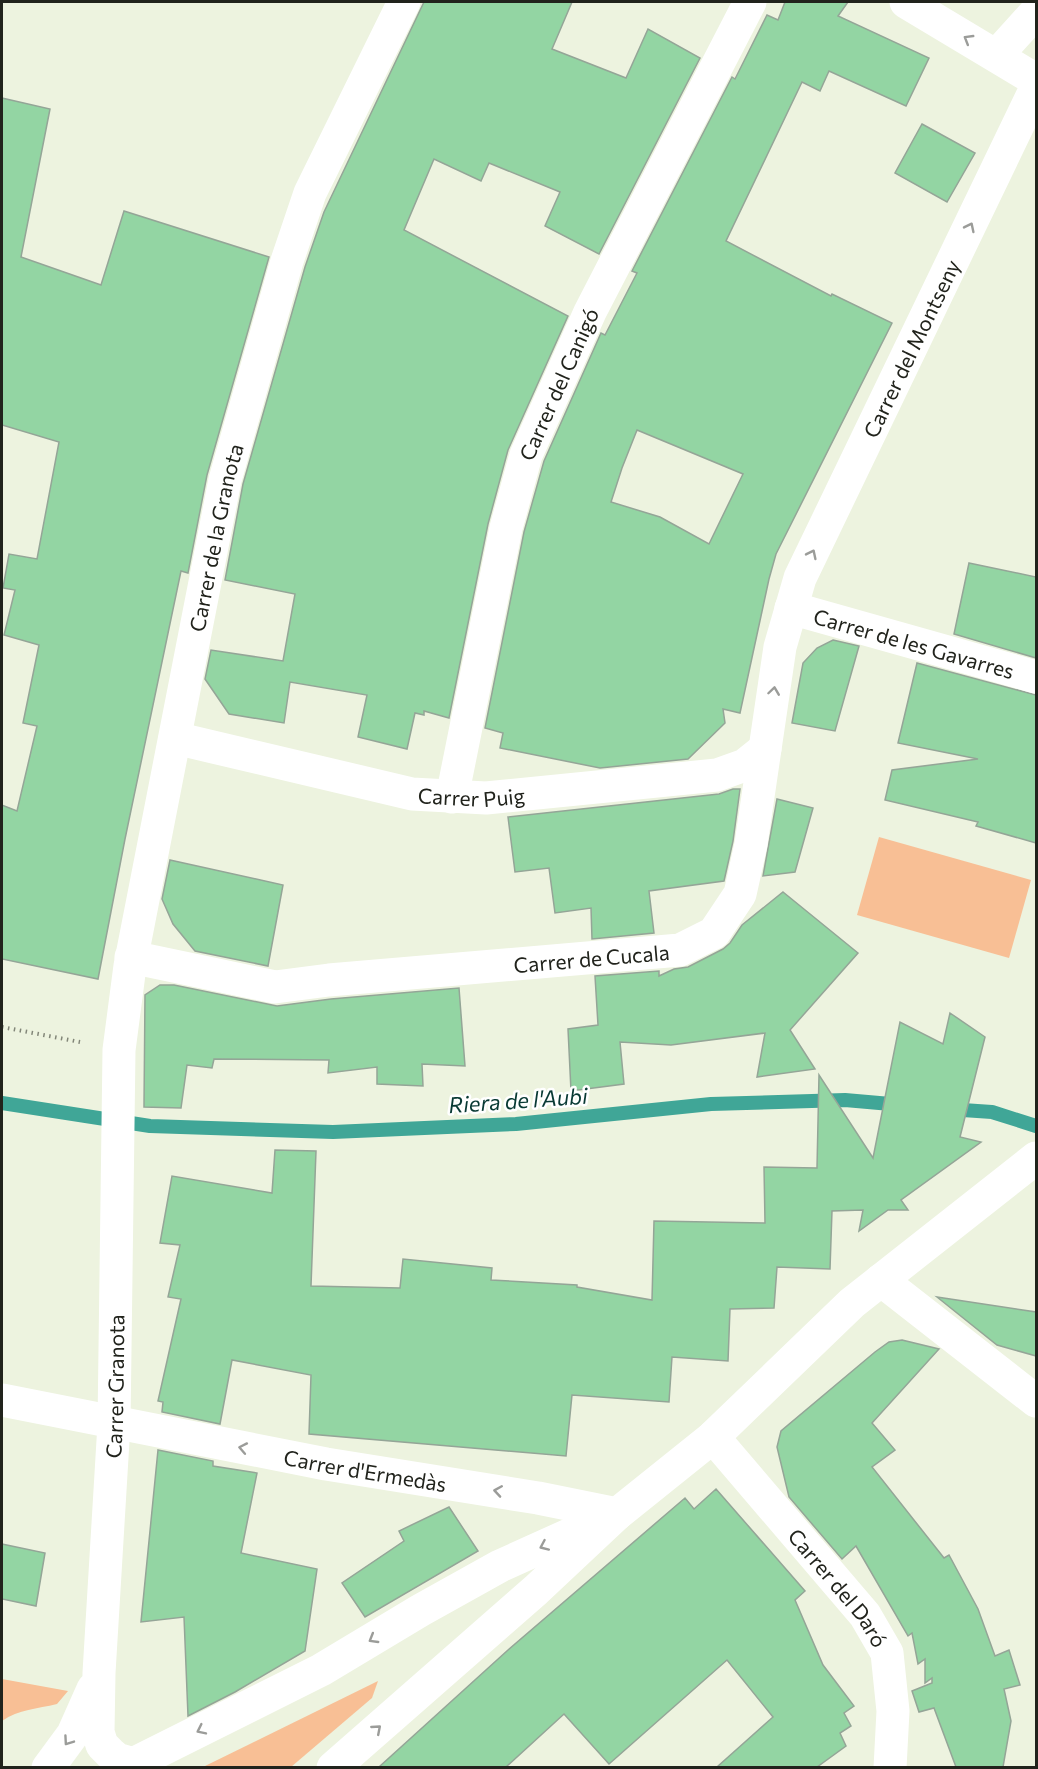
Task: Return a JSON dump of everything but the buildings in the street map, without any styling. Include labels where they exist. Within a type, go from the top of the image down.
[{"type":"street","name":"Carrer de la Granota","points":[[118,1099],[118,1050],[131,957],[225,480],[287,261],[310,194],[404,2]]},
{"type":"street","name":"Carrer del Canigó","points":[[452,797],[506,528],[525,455],[590,312],[750,2]]},
{"type":"street","points":[[906,2],[1036,80]]},
{"type":"street","points":[[996,56],[1036,12]]},
{"type":"street","name":"Carrer del Montseny","points":[[791,608],[800,578],[1036,88]]},
{"type":"street","name":"Carrer de les Gavarres","points":[[791,608],[1036,677]]},
{"type":"street","name":"Carrer de Cucala","points":[[131,957],[275,987],[329,980],[680,950],[714,933],[740,894],[751,843],[780,647],[791,608]]},
{"type":"street","name":"Carrer Puig","points":[[175,738],[412,795],[486,798],[717,775],[745,765],[765,749]]},
{"type":"street","name":"Carrer Granota","points":[[118,1099],[114,1424],[99,1673],[98,1732],[102,1745],[117,1759],[129,1766]]},
{"type":"street","points":[[333,1767],[536,1590],[617,1514],[712,1437],[852,1303],[1036,1158]]},
{"type":"street","points":[[880,1280],[1036,1401]]},
{"type":"street","name":"Carrer d'Ermedàs","points":[[2,1400],[114,1424],[327,1464],[528,1496],[617,1514]]},
{"type":"street","name":"Carrer del Daró","points":[[712,1437],[865,1615],[887,1653],[893,1711],[890,1767]]},
{"type":"street","points":[[129,1766],[321,1670],[500,1566],[617,1514]]},
{"type":"street","points":[[48,1767],[73,1734],[99,1673]]},
{"type":"path","points":[[2,1027],[118,1050]]},
{"type":"shaded area","points":[[879,837],[1031,880],[1009,958],[857,915]]},
{"type":"shaded area","points":[[2,1679],[68,1691],[57,1704],[22,1712],[2,1721]]},
{"type":"shaded area","points":[[378,1681],[372,1698],[291,1767],[203,1767]]},
{"type":"waterway","name":"Riera de l'Aubi","points":[[2,1103],[150,1126],[333,1132],[516,1124],[711,1104],[845,1100],[902,1105]]},
{"type":"waterway","name":"Riera de l'Aubi","points":[[948,1109],[992,1112],[1036,1126]]}]
